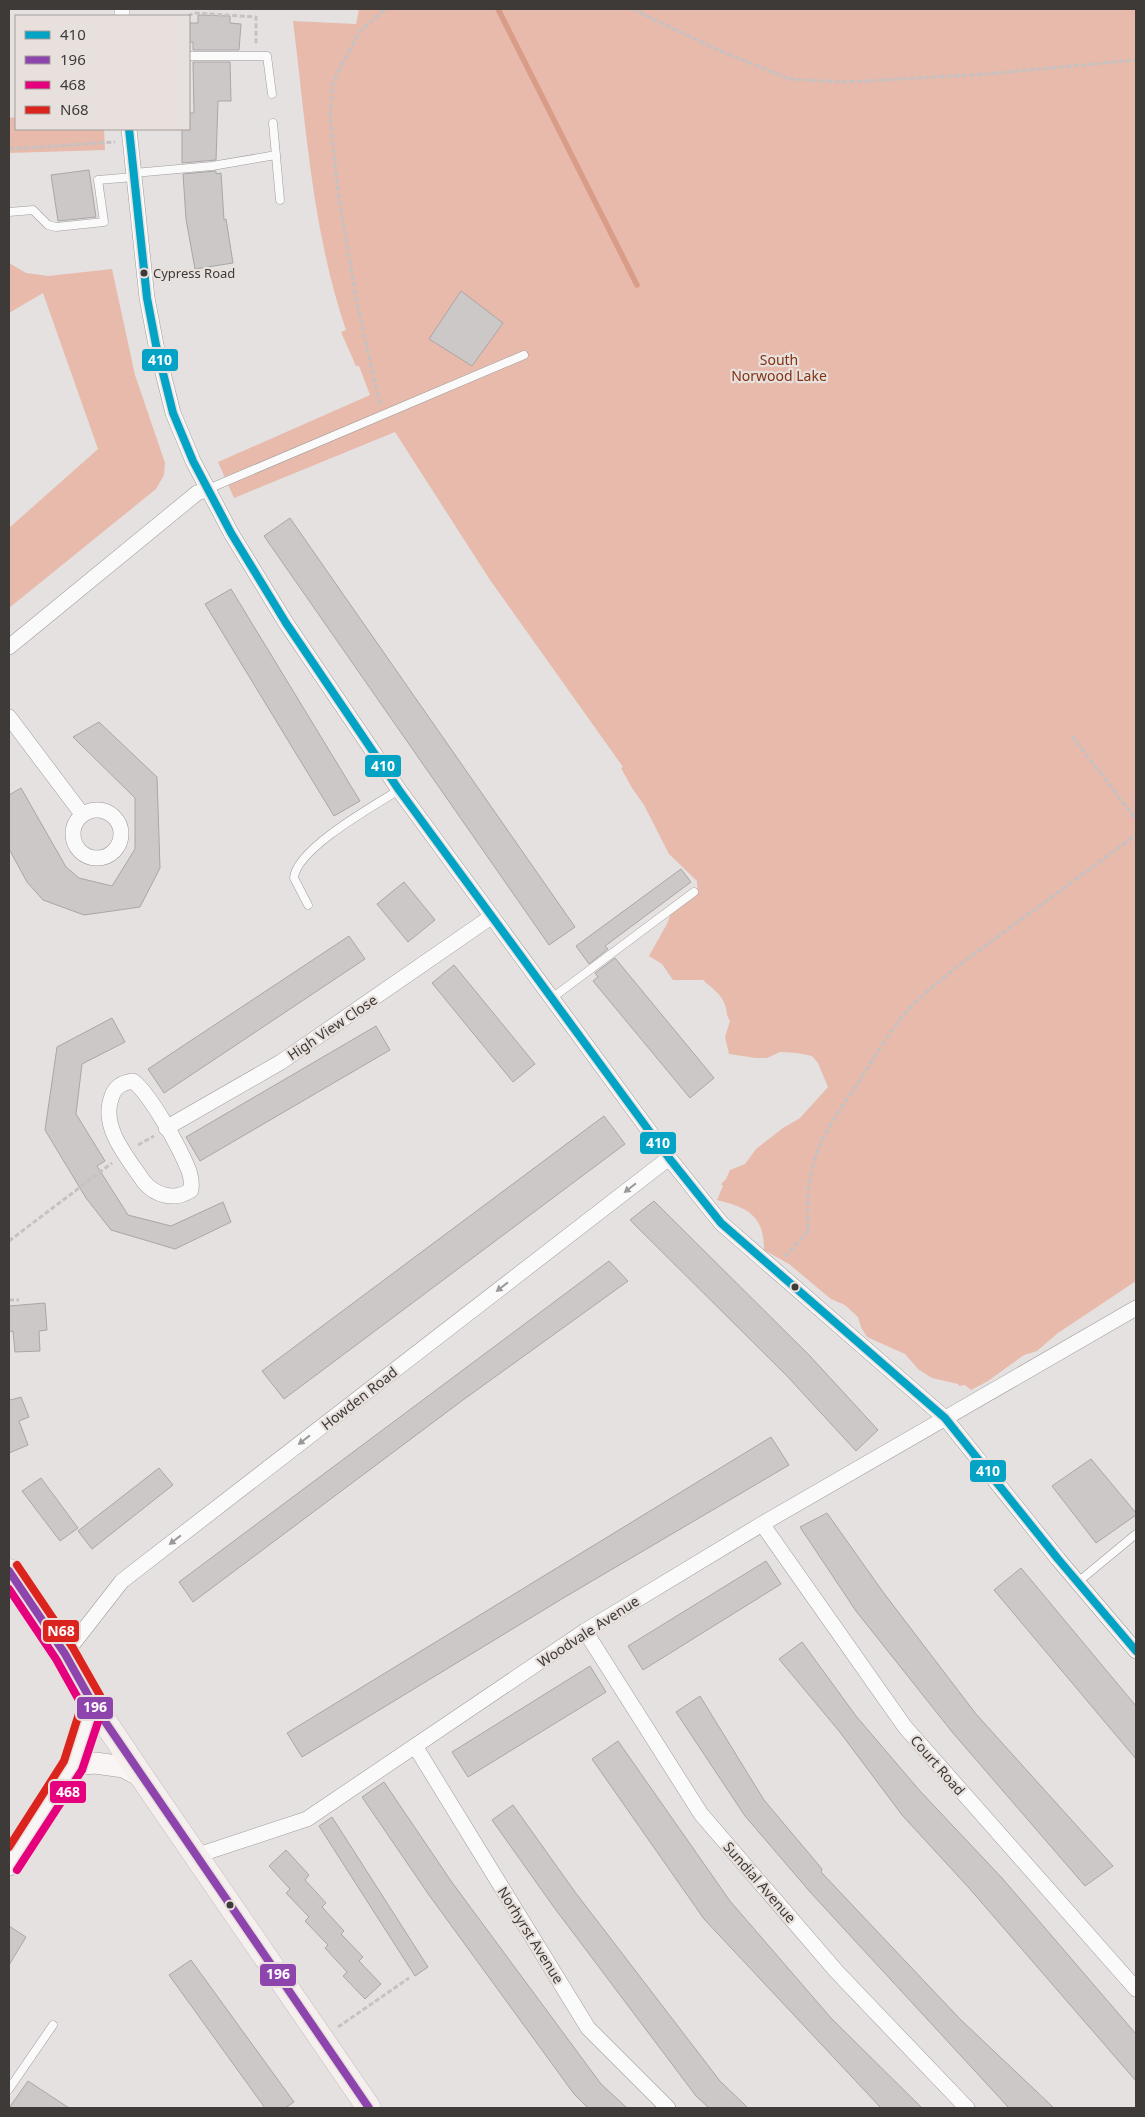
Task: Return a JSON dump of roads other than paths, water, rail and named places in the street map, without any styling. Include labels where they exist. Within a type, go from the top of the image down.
[{"type":"main road","points":[[9,1571],[65,1654],[93,1704],[142,1778],[369,2108]]},
{"type":"main road","points":[[9,1866],[73,1765],[93,1704]]},
{"type":"main road","points":[[73,1765],[95,1763],[124,1767],[142,1778]]},
{"type":"street","points":[[129,136],[147,298],[156,345],[180,434],[192,461],[231,533],[286,623],[399,790],[669,1158],[721,1223],[945,1418],[1136,1651]]},
{"type":"street","points":[[9,647],[197,493],[208,489]]},
{"type":"street","points":[[9,717],[82,814]]},
{"type":"street","name":"High View Close","points":[[166,1128],[281,1062],[492,917]]},
{"type":"street","points":[[133,1081],[140,1086],[166,1128],[189,1170],[192,1181],[190,1190],[184,1194],[173,1196],[150,1190],[125,1153],[111,1128],[108,1117],[114,1088],[124,1082],[133,1081]]},
{"type":"street","name":"Howden Road","points":[[65,1654],[122,1581],[669,1158]]},
{"type":"street","name":"Woodvale Avenue","points":[[195,1856],[307,1819],[585,1631],[762,1524],[1136,1308]]},
{"type":"street","name":"Court Road","points":[[762,1524],[905,1727],[1136,1989]]},
{"type":"street","name":"Sundial Avenue","points":[[585,1631],[701,1814],[837,1972],[967,2108]]},
{"type":"street","name":"Norhyrst Avenue","points":[[415,1746],[588,2028],[668,2108]]},
{"type":"lane","points":[[190,56],[266,56],[272,94]]},
{"type":"lane","points":[[274,123],[280,200]]},
{"type":"lane","points":[[9,212],[33,210],[48,225],[56,227],[104,222],[98,180],[212,166],[276,155]]},
{"type":"lane","points":[[208,489],[524,355]]},
{"type":"lane","points":[[308,905],[294,878],[297,868],[309,852],[364,811],[399,790]]},
{"type":"lane","points":[[552,998],[694,892]]},
{"type":"lane","points":[[1078,1582],[1136,1534]]},
{"type":"lane","points":[[9,2089],[53,2026]]},
{"type":"waterway","points":[[498,9],[637,285]]},
{"type":"place","name":"Cypress Road","points":[[144,273]]},
{"type":"park label","name":"South Norwood Lake","points":[[779,368]]}]
